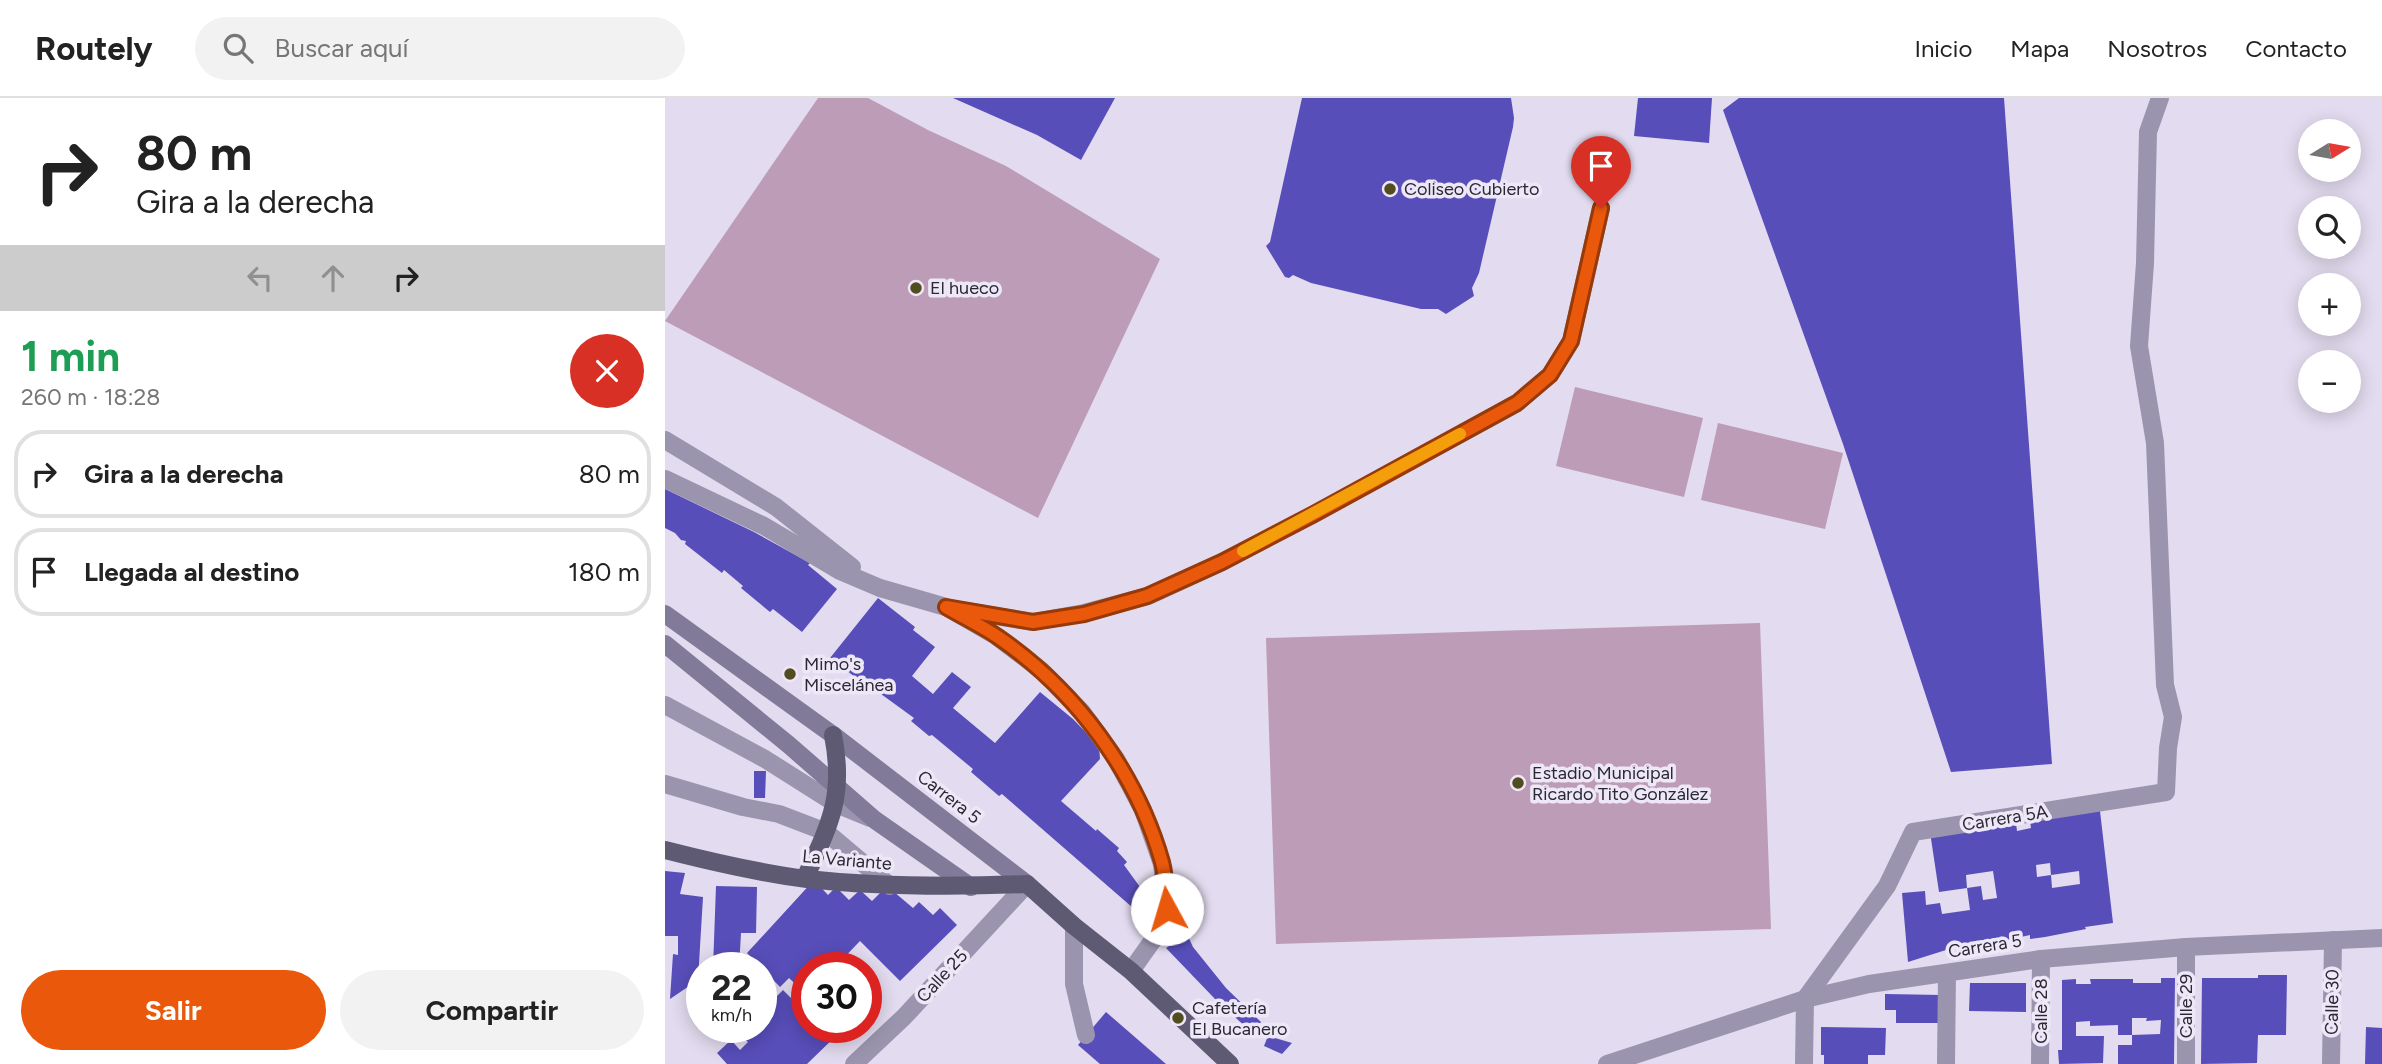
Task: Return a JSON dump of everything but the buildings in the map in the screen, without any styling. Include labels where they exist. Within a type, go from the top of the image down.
[{"type":"main road","points":[[805,878],[826,832],[837,795],[838,761],[834,735]]},
{"type":"main road","name":"La Variante","points":[[665,850],[733,866],[805,878],[890,886],[971,887],[1027,884]]},
{"type":"main road","name":"Carrera 5","points":[[1027,884],[1131,971],[1230,1064]]},
{"type":"street","points":[[1804,1064],[1805,999],[1887,886],[1913,832],[2166,792],[2173,717],[2165,685],[2155,443],[2139,346],[2145,263],[2148,132],[2160,98]]},
{"type":"street","points":[[665,479],[764,526],[840,571],[880,589],[946,607],[1033,622],[1084,614],[1147,596],[1222,562],[1517,403],[1550,375],[1571,341],[1601,208]]},
{"type":"street","points":[[665,440],[776,507],[880,589]]},
{"type":"street","points":[[946,607],[996,636],[1042,671],[1082,712],[1115,759],[1143,810],[1162,864],[1167,909],[1153,940],[1131,971]]},
{"type":"street","name":"Carrera 5","points":[[665,614],[834,735],[1027,884]]},
{"type":"street","points":[[665,644],[837,795]]},
{"type":"street","points":[[665,705],[837,795],[971,887]]},
{"type":"street","points":[[665,785],[779,814],[826,832],[890,886]]},
{"type":"street","name":"Carrera 5A","points":[[1913,832],[2096,803]]},
{"type":"street","name":"Calle 25","points":[[854,1064],[904,1017],[1027,884]]},
{"type":"street","points":[[1074,926],[1074,984],[1086,1035]]},
{"type":"street","name":"Carrera 5","points":[[1607,1064],[1805,999],[1869,984],[2041,959],[2186,947],[2382,938]]},
{"type":"street","name":"Calle 30","points":[[2331,1064],[2333,940]]},
{"type":"street","name":"Calle 29","points":[[2186,947],[2186,1064]]},
{"type":"street","name":"Calle 28","points":[[2040,1064],[2041,959]]},
{"type":"street","points":[[1946,1064],[1947,973]]},
{"type":"shaded area","name":"El hueco","points":[[818,98],[868,98],[928,130],[1006,166],[1160,259],[1038,518],[665,321]]},
{"type":"shaded area","points":[[1575,387],[1703,418],[1684,497],[1556,466]]},
{"type":"shaded area","points":[[1718,423],[1843,453],[1825,529],[1701,500]]},
{"type":"shaded area","name":"Estadio Municipal Ricardo Tito González","points":[[1760,623],[1771,929],[1276,944],[1266,638]]},
{"type":"slow traffic","points":[[1243,551],[1460,434]]},
{"type":"place","name":"Coliseo Cubierto","points":[[1390,189]]},
{"type":"place","name":"El hueco","points":[[916,288]]},
{"type":"place","name":"Mimo's Miscelánea","points":[[790,674]]},
{"type":"place","name":"Estadio Municipal Ricardo Tito González","points":[[1518,783]]},
{"type":"place","name":"Cafetería El Bucanero","points":[[1178,1018]]},
{"type":"route","points":[[1167,909],[1162,864],[1143,810],[1115,759],[1082,712],[1027,659],[996,636],[946,607],[1033,622],[1084,614],[1147,596],[1222,562],[1517,403],[1550,375],[1571,341],[1601,208]]}]
